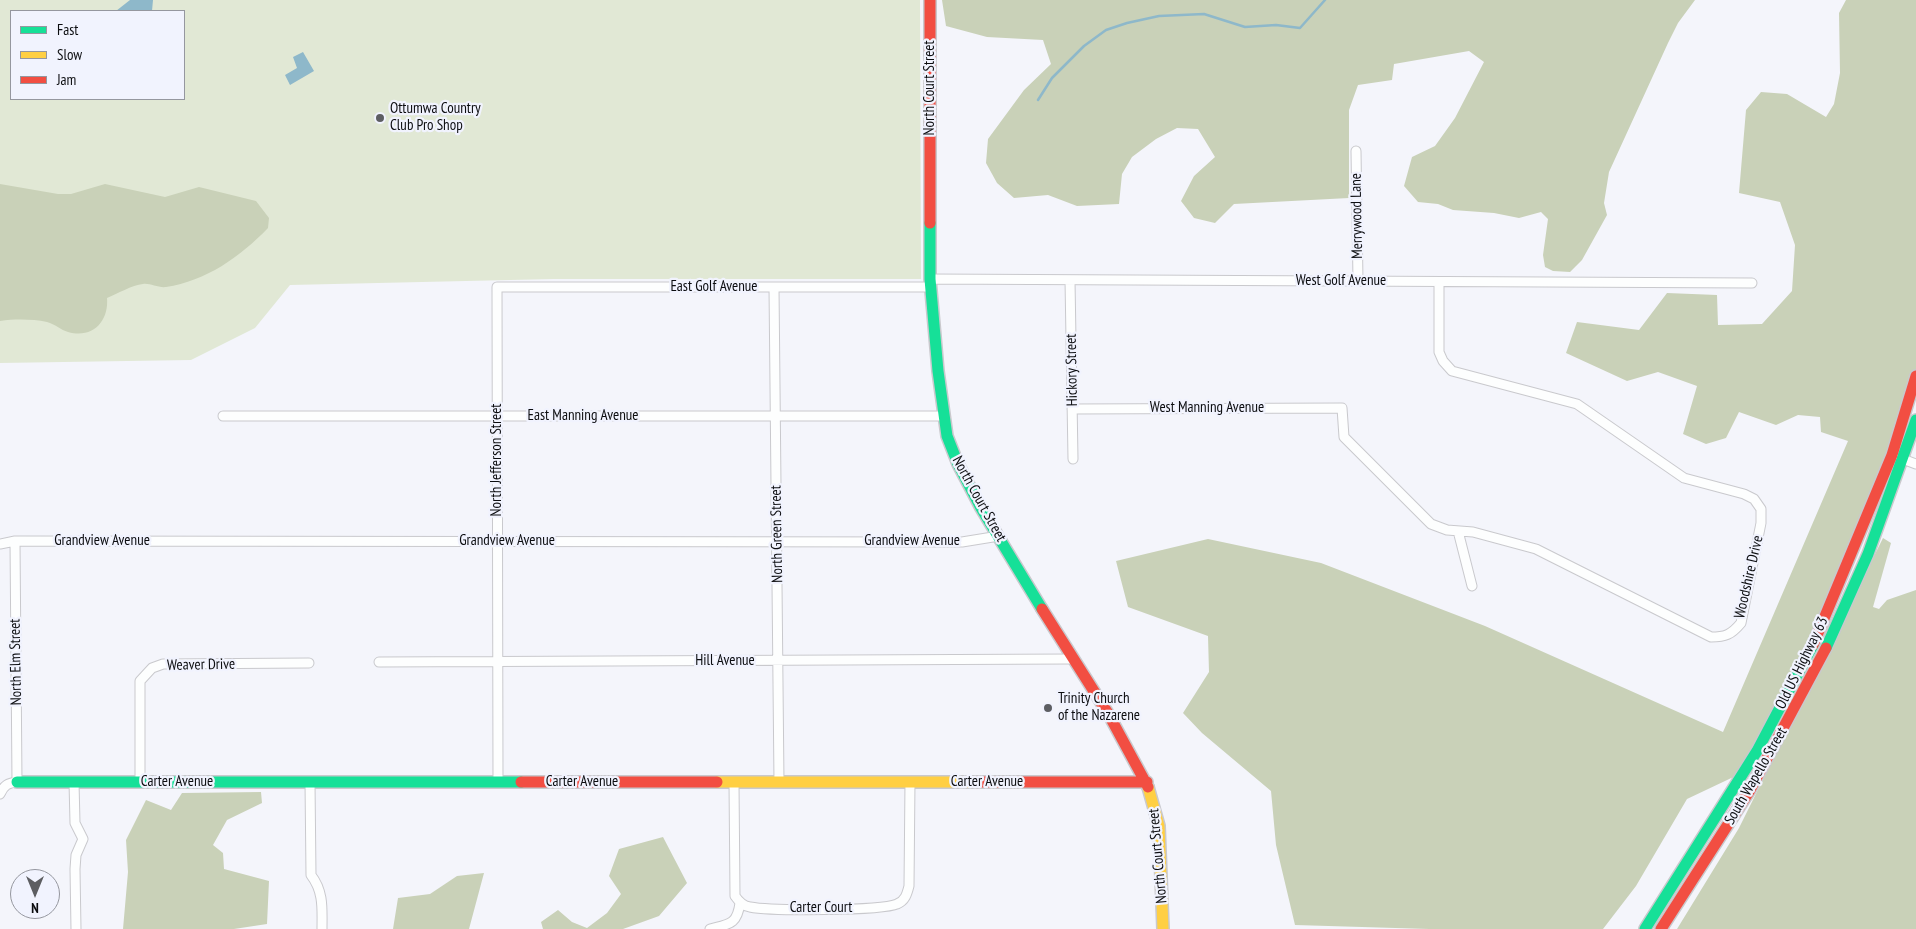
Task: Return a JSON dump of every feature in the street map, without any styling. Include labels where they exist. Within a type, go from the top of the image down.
[{"type":"main road","name":"North Court Street","points":[[930,0],[930,283],[943,416],[949,443],[958,464],[1000,536],[1147,782],[1159,826],[1164,929]]},
{"type":"main road","name":"Old US Highway 63","points":[[1645,929],[1757,751],[1816,640],[1892,455],[1916,376]]},
{"type":"main road","name":"South Wapello Street","points":[[1661,929],[1762,770],[1831,638],[1904,459],[1916,420]]},
{"type":"main road","name":"Carter Avenue","points":[[17,782],[1147,782]]},
{"type":"street","name":"Merrywood Lane","points":[[1356,151],[1358,281]]},
{"type":"street","name":"West Golf Avenue","points":[[930,283],[1070,280],[1752,283]]},
{"type":"street","name":"Hickory Street","points":[[1070,280],[1073,460]]},
{"type":"street","name":"Woodshire Drive","points":[[1342,408],[1344,437],[1431,524],[1447,530],[1473,532],[1536,549],[1711,637],[1726,637],[1741,623],[1761,523],[1761,509],[1754,499],[1744,494],[1684,478],[1577,404],[1452,371],[1443,362],[1439,352],[1439,282]]},
{"type":"street","name":"East Golf Avenue","points":[[496,287],[774,287],[930,283]]},
{"type":"street","name":"North Jefferson Street","points":[[496,287],[498,782]]},
{"type":"street","name":"North Green Street","points":[[774,287],[779,782]]},
{"type":"street","name":"West Manning Avenue","points":[[1072,409],[1342,408]]},
{"type":"street","name":"East Manning Avenue","points":[[223,416],[943,416]]},
{"type":"street","points":[[1892,455],[1916,464]]},
{"type":"street","points":[[1458,531],[1472,586]]},
{"type":"street","name":"Grandview Avenue","points":[[0,544],[15,541],[962,542],[1000,536]]},
{"type":"street","name":"North Elm Street","points":[[15,541],[17,782]]},
{"type":"street","name":"Hill Avenue","points":[[379,662],[1072,659]]},
{"type":"street","name":"Weaver Drive","points":[[140,782],[140,681],[152,668],[163,664],[309,663]]},
{"type":"street","points":[[0,794],[3,787],[8,783],[17,782]]},
{"type":"street","points":[[74,782],[75,823],[83,839],[76,855],[76,929]]},
{"type":"street","points":[[310,782],[311,875],[318,884],[322,896],[322,929]]},
{"type":"street","points":[[710,929],[731,923],[738,916],[740,903],[735,896],[734,782]]},
{"type":"street","name":"Carter Court","points":[[740,903],[750,907],[800,908],[885,908],[898,904],[907,895],[909,886],[910,782]]},
{"type":"green space","points":[[0,0],[920,0],[921,279],[554,279],[290,285],[255,328],[191,360],[0,363]]},
{"type":"green space","points":[[942,0],[1695,0],[1678,23],[1668,43],[1609,172],[1604,203],[1607,215],[1582,260],[1570,272],[1553,271],[1545,267],[1543,255],[1548,219],[1541,212],[1519,218],[1494,213],[1453,210],[1438,204],[1418,202],[1404,186],[1412,157],[1435,146],[1455,118],[1484,62],[1469,51],[1394,64],[1392,80],[1358,85],[1349,110],[1349,198],[1234,204],[1215,223],[1194,218],[1181,201],[1194,176],[1215,157],[1198,129],[1177,128],[1156,139],[1132,157],[1122,174],[1119,204],[1077,206],[1048,195],[1014,198],[997,183],[986,163],[988,139],[1024,90],[1051,64],[1043,40],[987,37],[946,26]]},
{"type":"green space","points":[[1846,0],[1916,0],[1916,376],[1816,640],[1744,772],[1687,799],[1636,886],[1603,929],[1429,929],[1295,925],[1276,845],[1271,791],[1202,733],[1183,713],[1209,672],[1208,636],[1128,607],[1116,561],[1208,539],[1321,563],[1485,626],[1723,732],[1848,441],[1821,432],[1820,417],[1798,415],[1776,425],[1739,412],[1726,438],[1706,444],[1683,434],[1697,386],[1658,372],[1627,381],[1566,353],[1577,322],[1639,330],[1667,293],[1717,295],[1718,325],[1762,324],[1792,291],[1795,245],[1780,202],[1739,193],[1746,110],[1761,92],[1787,94],[1826,117],[1834,104],[1840,73],[1839,13]]},
{"type":"green space","points":[[0,184],[58,194],[71,194],[105,184],[165,197],[199,187],[256,201],[269,218],[268,228],[234,258],[195,279],[166,287],[146,284],[139,285],[107,298],[107,306],[102,321],[98,326],[85,333],[68,332],[50,323],[41,321],[0,321]]},
{"type":"green space","points":[[1883,538],[1891,543],[1873,607],[1879,609],[1887,600],[1916,590],[1916,929],[1677,929],[1739,828]]},
{"type":"green space","points":[[261,792],[262,803],[227,820],[213,845],[223,853],[224,869],[269,881],[267,924],[234,929],[123,929],[128,872],[126,840],[146,800],[171,810],[182,793]]},
{"type":"green space","points":[[663,837],[687,883],[659,916],[623,929],[543,929],[541,922],[558,910],[572,922],[587,928],[607,913],[621,894],[609,876],[619,849]]},
{"type":"green space","points":[[484,873],[469,929],[393,929],[398,898],[430,894],[457,876]]},
{"type":"water","points":[[130,0],[153,0],[152,10],[117,10]]},
{"type":"water","points":[[303,52],[314,71],[290,85],[285,75],[297,68],[293,57]]},
{"type":"waterway","points":[[1038,100],[1052,78],[1084,46],[1106,30],[1159,16],[1204,14],[1245,27],[1276,25],[1300,28],[1325,0]]},
{"type":"traffic: fast","points":[[930,223],[930,279],[938,371],[947,436],[958,464],[981,508],[1042,609]]},
{"type":"traffic: fast","points":[[1826,648],[1868,554],[1916,420]]},
{"type":"traffic: fast","points":[[1645,929],[1757,751],[1813,645]]},
{"type":"traffic: fast","points":[[17,782],[521,782]]},
{"type":"traffic: slow","points":[[717,782],[975,782]]},
{"type":"traffic: slow","points":[[1148,787],[1159,826],[1163,929]]},
{"type":"traffic: jam","points":[[930,0],[930,223]]},
{"type":"traffic: jam","points":[[1813,645],[1892,455],[1916,376]]},
{"type":"traffic: jam","points":[[1042,609],[1109,715],[1148,787]]},
{"type":"traffic: jam","points":[[1661,929],[1750,790],[1826,648]]},
{"type":"traffic: jam","points":[[521,782],[717,782]]},
{"type":"traffic: jam","points":[[975,782],[1147,782]]},
{"type":"place","name":"Ottumwa Country Club Pro Shop","points":[[380,118]]},
{"type":"place","name":"Trinity Church of the Nazarene","points":[[1048,708]]}]
